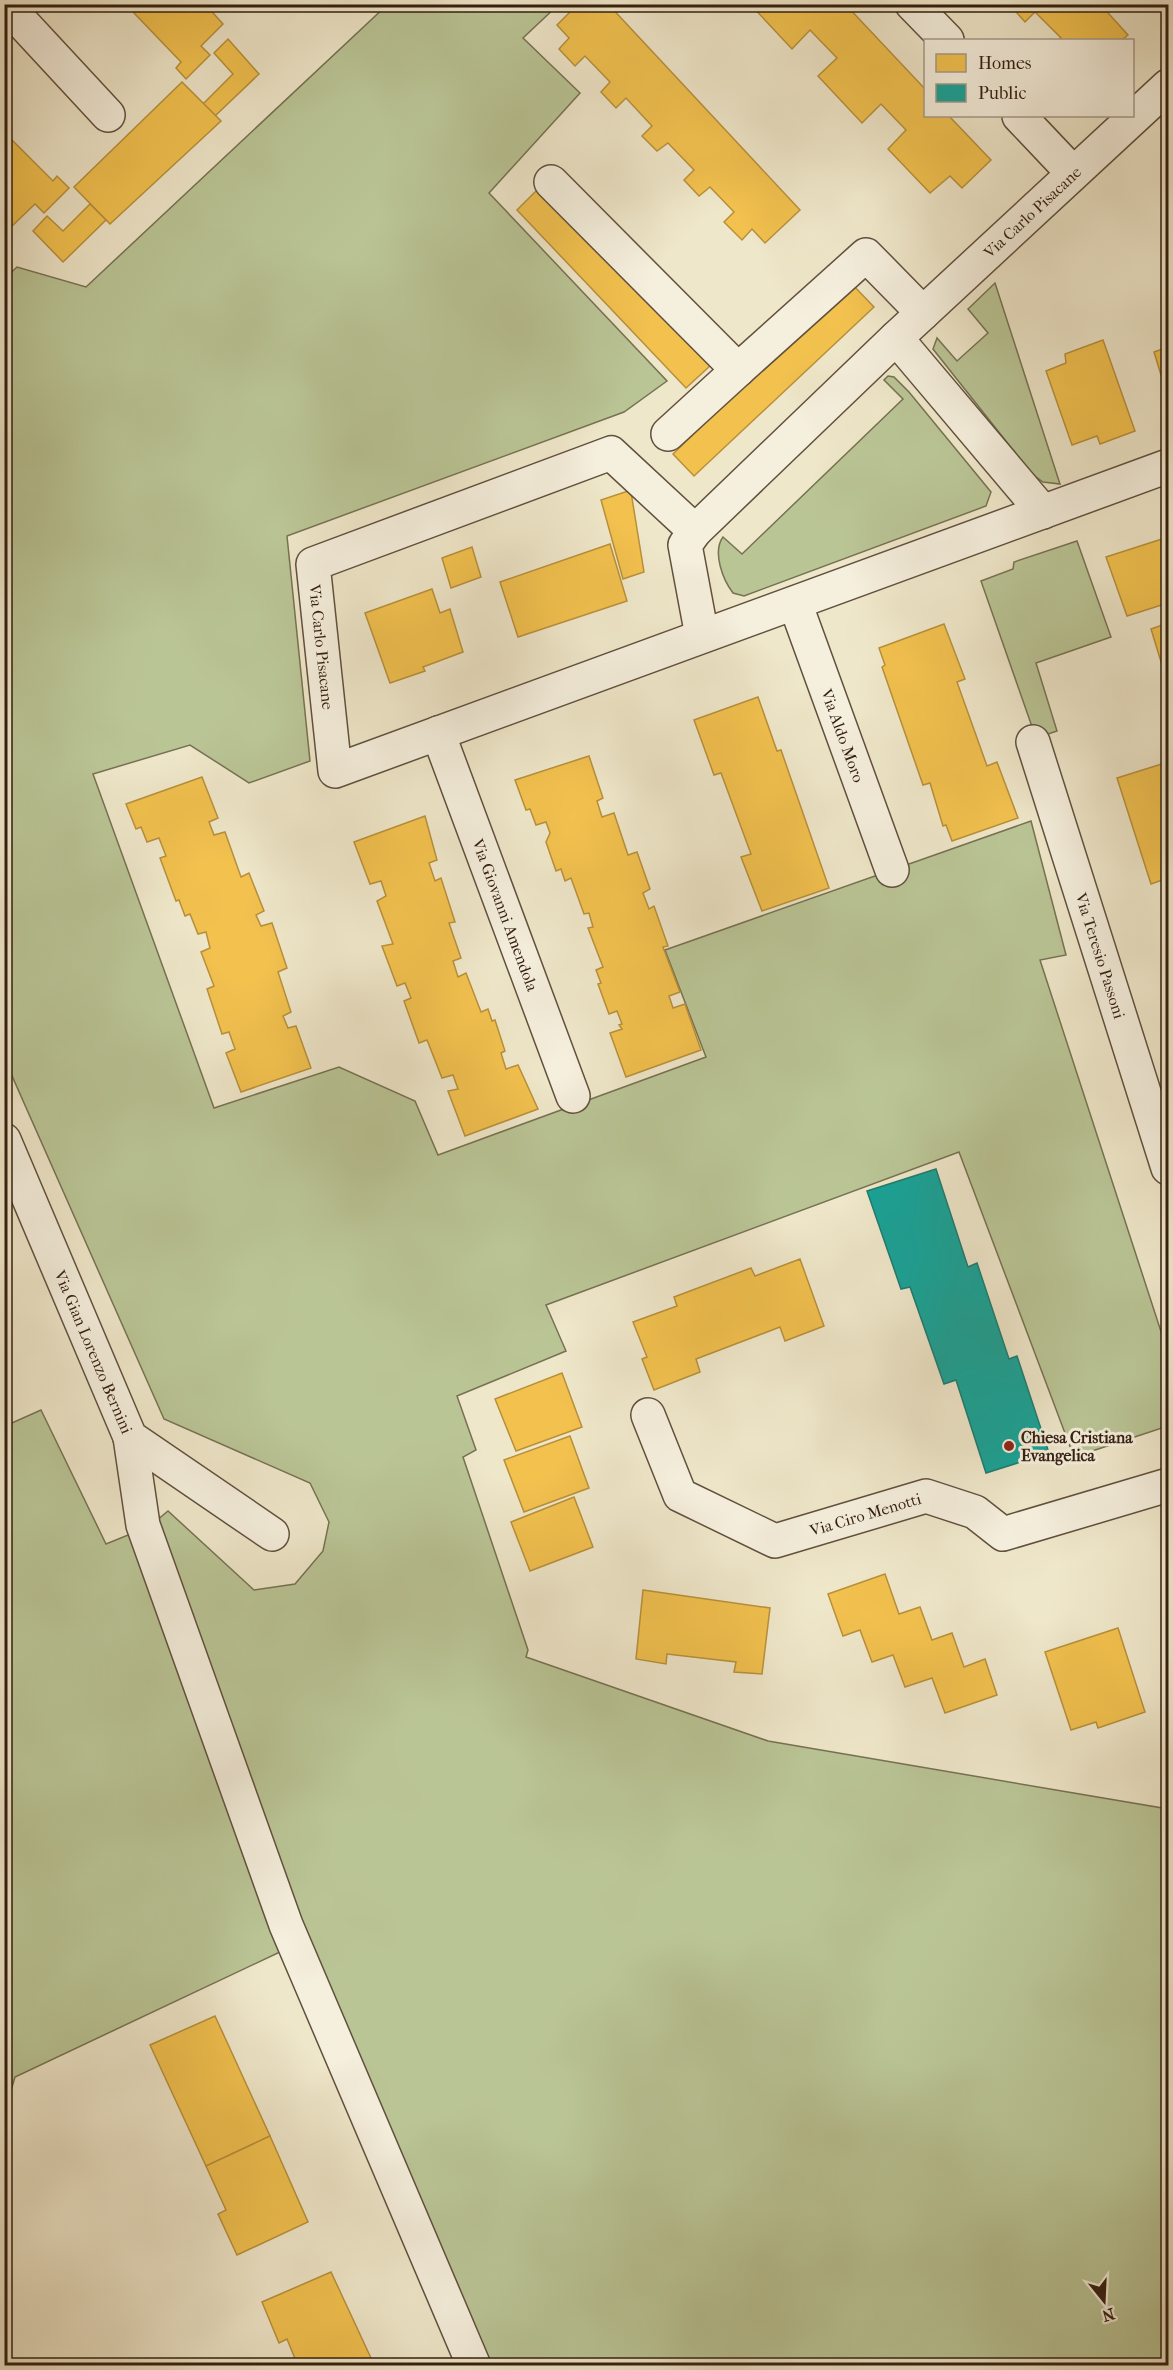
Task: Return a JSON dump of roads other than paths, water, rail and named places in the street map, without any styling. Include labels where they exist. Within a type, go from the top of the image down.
[{"type":"street","points":[[5,4],[108,115]]},
{"type":"street","points":[[912,4],[946,39]]},
{"type":"street","name":"Via Carlo Pisacane","points":[[1168,86],[896,338],[695,531],[611,453],[313,564],[335,771],[1168,466]]},
{"type":"street","points":[[1019,117],[1073,173]]},
{"type":"street","points":[[551,182],[738,369]]},
{"type":"street","points":[[668,434],[866,255],[923,313]]},
{"type":"street","points":[[896,338],[1043,512]]},
{"type":"street","points":[[695,531],[685,545],[702,636]]},
{"type":"street","name":"Via Aldo Moro","points":[[795,603],[892,870]]},
{"type":"street","name":"Via Giovanni Amendola","points":[[438,733],[573,1096]]},
{"type":"street","name":"Via Teresio Passoni","points":[[1033,742],[1168,1168]]},
{"type":"street","name":"Via Gian Lorenzo Bernini","points":[[4,1140],[130,1437],[272,1534]]},
{"type":"street","name":"Via Ciro Menotti","points":[[648,1415],[680,1495],[775,1541],[926,1496],[975,1512],[1003,1534],[1168,1485]]},
{"type":"street","points":[[130,1437],[143,1526],[286,1925],[474,2366]]},
{"type":"place","name":"Chiesa Cristiana Evangelica","points":[[1009,1446]]}]
